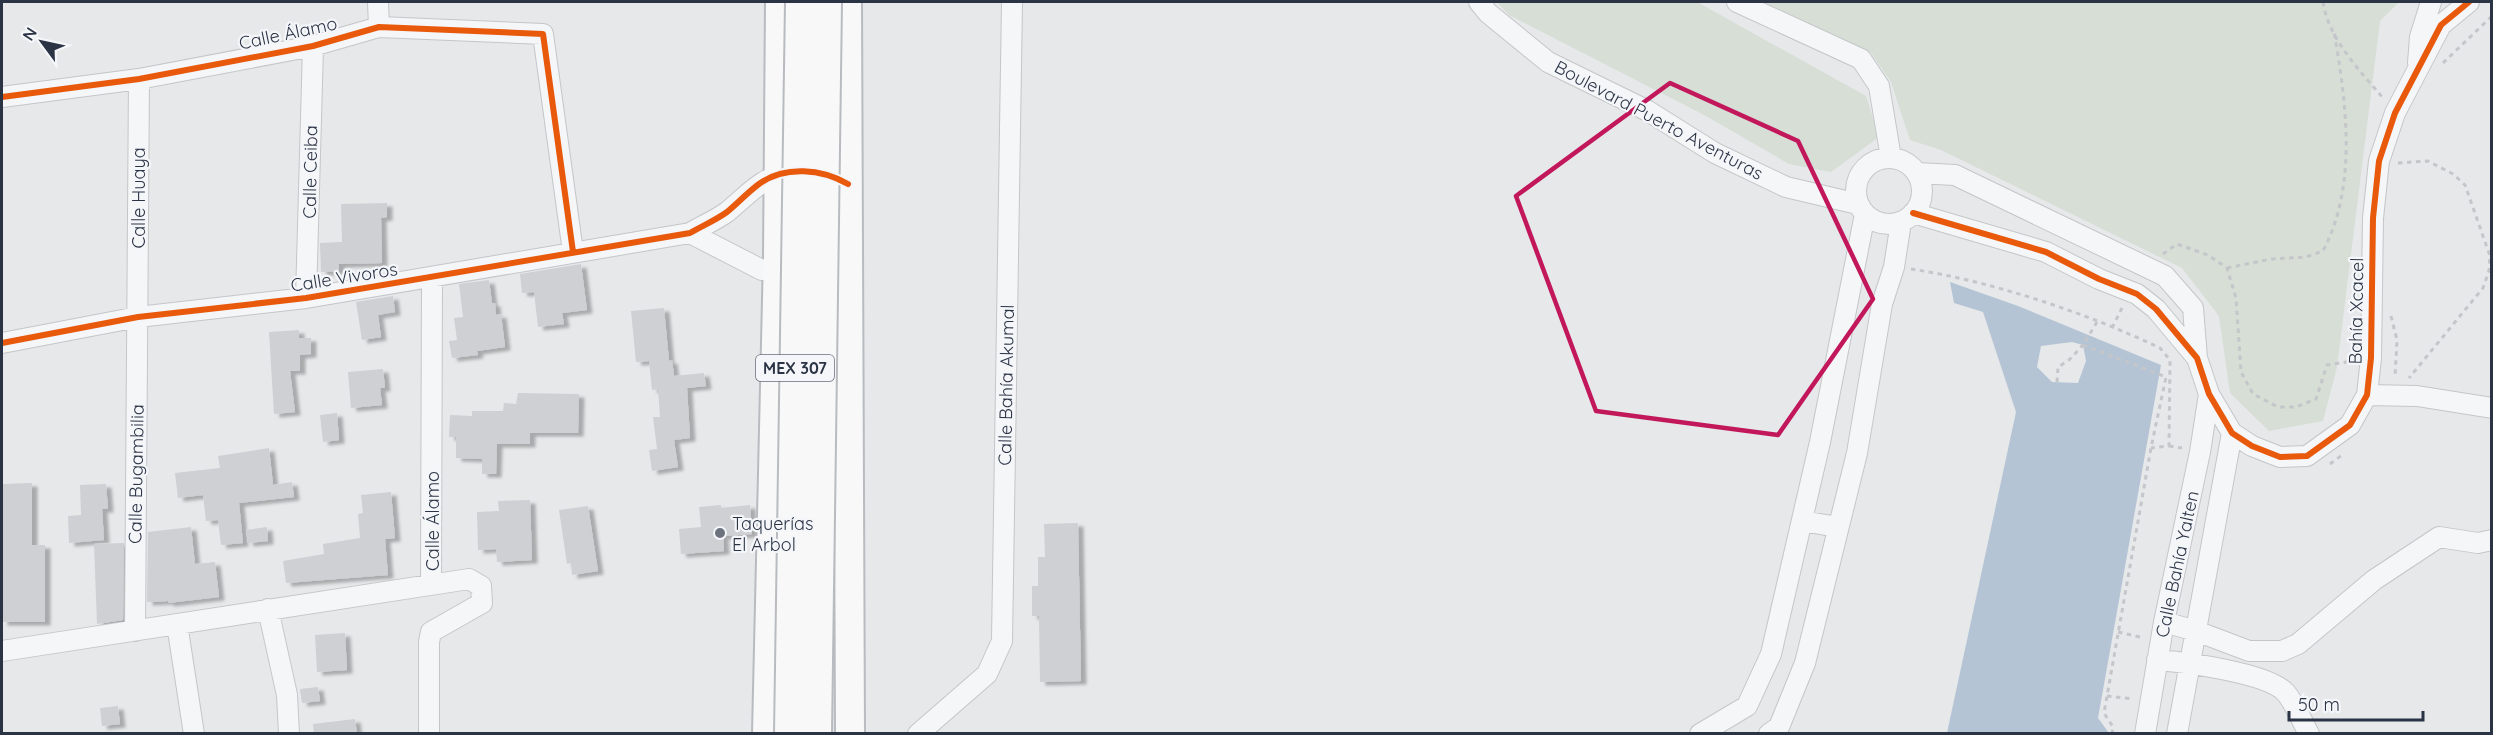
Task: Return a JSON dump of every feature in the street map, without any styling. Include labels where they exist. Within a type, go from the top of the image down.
[{"type":"highway","points":[[767,734],[780,2]]},
{"type":"highway","name":"MEX 307","points":[[789,734],[800,2]]},
{"type":"highway","name":"MEX 307","points":[[817,734],[827,2]]},
{"type":"highway","points":[[847,2],[850,734]]},
{"type":"street","points":[[378,2],[379,27]]},
{"type":"street","name":"Calle Bahía Akumal","points":[[918,734],[987,674],[1002,641],[1012,2]]},
{"type":"street","name":"Boulevard Puerto Aventuras","points":[[1479,2],[1488,13],[1548,62],[1648,111],[1715,153],[1786,187],[1862,209]]},
{"type":"street","points":[[1737,2],[1861,59],[1879,86],[1891,158]]},
{"type":"street","points":[[2427,70],[2420,37],[2431,2]]},
{"type":"street","name":"Bahía Xcacel","points":[[2197,358],[2209,394],[2232,433],[2252,446],[2280,457],[2307,456],[2350,425],[2367,395],[2371,358],[2373,218],[2379,161],[2395,113],[2427,70],[2441,25],[2469,2]]},
{"type":"street","name":"Calle Álamo","points":[[2,97],[139,79],[313,46],[379,27],[543,34],[573,252]]},
{"type":"street","name":"Calle Ceiba","points":[[306,298],[313,46]]},
{"type":"street","name":"Calle Huaya","points":[[138,316],[139,79]]},
{"type":"street","points":[[1700,734],[1747,706],[1771,654],[1820,442],[1862,209],[1856,193],[1857,182],[1862,172],[1870,164],[1891,158],[1910,166],[1917,173],[1922,194],[1907,218],[1882,304],[1857,453],[1805,663],[1779,727],[1769,734]]},
{"type":"street","points":[[690,233],[725,213],[760,182],[778,174],[810,171],[832,175],[848,184]]},
{"type":"street","points":[[1917,173],[1955,175],[2165,276],[2193,308],[2197,358]]},
{"type":"street","points":[[1862,209],[1882,223],[1907,218],[2046,252],[2099,279],[2137,294],[2156,309],[2197,358]]},
{"type":"street","points":[[690,233],[762,270],[808,269],[833,261],[847,250]]},
{"type":"street","name":"Calle Vivoros","points":[[2,343],[138,316],[306,298],[432,279],[573,252],[690,233]]},
{"type":"street","name":"Calle Álamo","points":[[431,583],[432,279]]},
{"type":"street","name":"Calle Bugambilia","points":[[135,631],[138,316]]},
{"type":"street","name":"Calle Bahía Yalten","points":[[2145,734],[2162,631],[2200,452],[2209,394]]},
{"type":"street","points":[[2367,395],[2417,396],[2492,408]]},
{"type":"street","name":"Calle Bahía Yalten","points":[[2177,734],[2232,433]]},
{"type":"street","points":[[1802,521],[1838,527]]},
{"type":"street","points":[[2162,631],[2196,631],[2249,651],[2282,651],[2298,644],[2374,580],[2439,537],[2478,543],[2492,540]]},
{"type":"street","points":[[2,651],[431,583],[469,579],[481,586],[482,603],[431,632],[429,642],[429,734]]},
{"type":"street","points":[[268,609],[287,695],[289,734]]},
{"type":"street","points":[[177,624],[194,734]]},
{"type":"street","points":[[2157,660],[2191,663],[2271,682],[2285,693],[2309,734]]},
{"type":"path","points":[[2323,2],[2334,31],[2354,64],[2395,113]]},
{"type":"path","points":[[2427,70],[2492,16]]},
{"type":"path","points":[[2227,267],[2271,259],[2306,257],[2323,251],[2333,232],[2346,160],[2342,82],[2334,31]]},
{"type":"path","points":[[2395,173],[2398,154]]},
{"type":"path","points":[[2394,396],[2484,286],[2489,271],[2490,256],[2465,185],[2453,174],[2428,161],[2397,163]]},
{"type":"path","points":[[2152,270],[2156,259],[2177,244],[2208,255],[2227,267],[2236,298],[2241,372],[2253,394],[2278,407],[2296,407],[2316,399],[2326,365],[2371,358]]},
{"type":"path","points":[[1894,267],[1950,276],[2053,304],[2160,348],[2170,360],[2169,446],[2151,448]]},
{"type":"path","points":[[2484,286],[2492,282]]},
{"type":"path","points":[[2112,328],[2123,306],[2137,294]]},
{"type":"path","points":[[2389,307],[2397,340],[2394,396]]},
{"type":"path","points":[[2057,382],[2058,367],[2069,360],[2083,345],[2097,322]]},
{"type":"path","points":[[2083,345],[2166,376],[2104,713],[2113,727],[2112,734]]},
{"type":"path","points":[[2118,632],[2162,631]]},
{"type":"path","points":[[2107,696],[2150,702]]},
{"type":"highlighted area","points":[[1670,83],[1798,141],[1873,299],[1778,435],[1596,411],[1516,196]]},
{"type":"shaded area","points":[[1497,2],[1697,2],[1866,96],[1879,137],[1831,172],[1789,164],[1706,116],[1509,15]]},
{"type":"shaded area","points":[[1757,2],[2399,2],[2380,21],[2337,367],[2323,421],[2269,431],[2230,393],[2219,316],[2182,268],[1941,150],[1910,140],[1891,82],[1871,53]]},
{"type":"water","points":[[1950,282],[2018,306],[2161,365],[2098,718],[2109,733],[1947,733],[2016,412],[1983,312],[1954,303]],"holes":[[[2072,342],[2083,345],[2086,361],[2078,383],[2052,382],[2037,367],[2041,346]]]},
{"type":"building","points":[[387,203],[387,217],[381,218],[382,263],[339,264],[339,271],[321,272],[320,243],[342,242],[341,204]]},
{"type":"building","points":[[581,264],[587,310],[562,313],[564,324],[538,327],[534,292],[522,293],[520,274]]},
{"type":"building","points":[[489,280],[496,315],[501,314],[505,347],[477,351],[478,355],[452,358],[449,341],[457,340],[454,318],[463,317],[459,284]]},
{"type":"building","points":[[393,296],[395,312],[378,315],[381,337],[362,340],[356,302]]},
{"type":"building","points":[[664,308],[669,361],[672,360],[674,376],[704,373],[706,386],[687,388],[690,438],[674,440],[678,467],[652,471],[649,450],[657,449],[653,417],[660,417],[658,389],[652,390],[649,361],[636,362],[631,311]]},
{"type":"building","points":[[299,330],[299,338],[311,338],[311,354],[300,355],[300,371],[290,371],[295,412],[274,414],[269,332]]},
{"type":"building","points":[[383,369],[385,388],[380,388],[382,405],[351,408],[348,372]]},
{"type":"building","points":[[518,393],[579,394],[578,433],[530,433],[530,444],[497,444],[496,474],[482,474],[482,459],[456,458],[456,437],[449,437],[450,415],[472,416],[472,411],[503,411],[504,403],[516,404]]},
{"type":"building","points":[[337,413],[339,440],[323,442],[320,415]]},
{"type":"building","points":[[269,448],[273,485],[292,482],[294,497],[239,503],[243,543],[221,545],[218,520],[206,521],[203,495],[178,498],[175,473],[220,468],[218,456]]},
{"type":"building","points":[[32,483],[32,545],[45,545],[45,622],[2,622],[2,484]]},
{"type":"building","points":[[106,484],[108,509],[102,509],[104,540],[69,543],[68,516],[81,515],[80,485]]},
{"type":"building","points":[[391,492],[395,538],[385,539],[388,575],[286,583],[283,561],[324,554],[323,544],[360,538],[358,514],[363,513],[361,495]]},
{"type":"building","points":[[530,500],[532,560],[497,562],[496,549],[478,550],[477,512],[499,511],[498,501]]},
{"type":"building","points":[[721,505],[721,508],[750,505],[752,534],[723,536],[724,551],[681,554],[679,529],[701,527],[699,507]]},
{"type":"building","points":[[588,506],[598,571],[572,575],[571,563],[567,564],[559,510]]},
{"type":"building","points":[[1078,523],[1081,681],[1040,682],[1039,616],[1032,616],[1032,586],[1038,586],[1038,557],[1045,557],[1044,524]]},
{"type":"building","points":[[191,527],[195,564],[215,562],[219,597],[168,603],[168,601],[147,602],[148,532]]},
{"type":"building","points":[[267,527],[268,541],[248,543],[246,530]]},
{"type":"building","points":[[124,543],[123,620],[97,624],[94,544]]},
{"type":"building","points":[[345,633],[347,670],[317,672],[315,635]]},
{"type":"building","points":[[318,687],[320,701],[302,703],[300,689]]},
{"type":"building","points":[[118,706],[120,724],[102,726],[100,708]]},
{"type":"building","points":[[355,719],[357,734],[314,734],[313,724]]},
{"type":"cycle path","points":[[1913,213],[2046,252],[2099,279],[2137,294],[2156,309],[2197,358],[2209,394],[2232,433],[2252,446],[2280,457],[2307,456],[2350,425],[2367,395],[2371,358],[2373,218],[2379,161],[2395,113],[2441,25],[2469,2]]},
{"type":"cycle path","points":[[2,97],[139,79],[313,46],[379,27],[543,34],[573,252]]},
{"type":"cycle path","points":[[2,343],[138,317],[306,298],[690,233],[727,212],[759,184],[780,174],[815,172],[848,184]]},
{"type":"place","name":"Taquerías El Arbol","points":[[720,533]]}]
